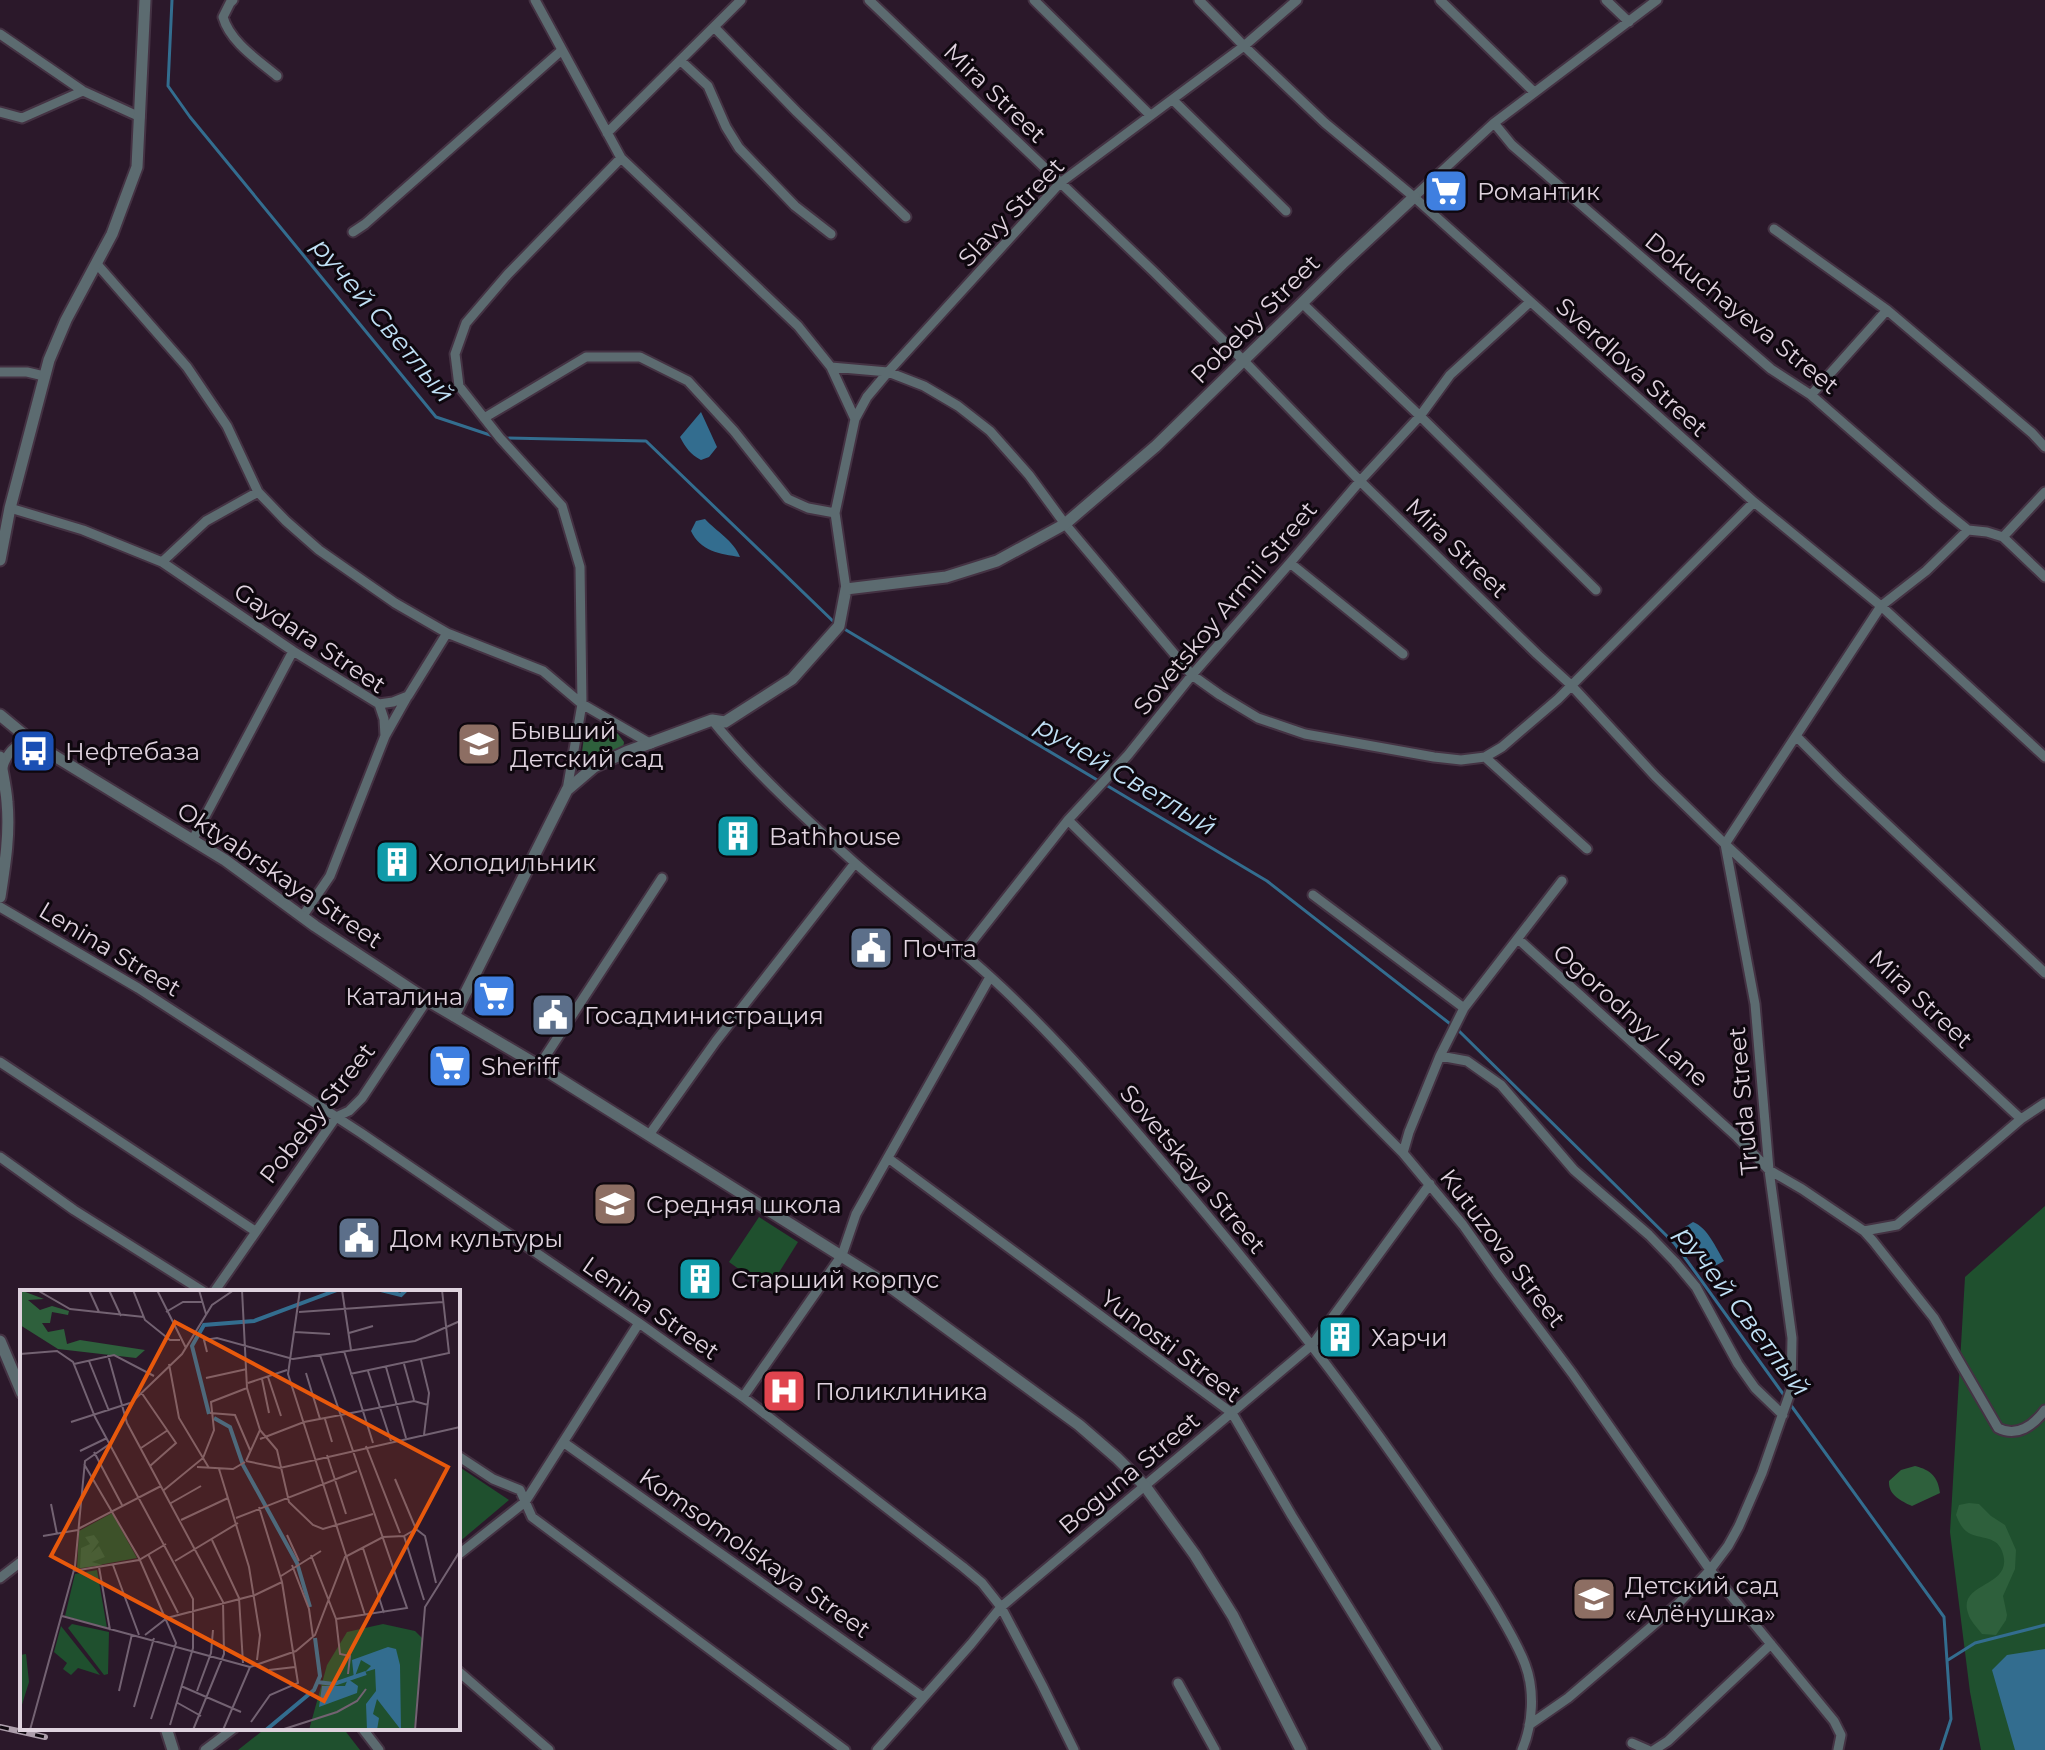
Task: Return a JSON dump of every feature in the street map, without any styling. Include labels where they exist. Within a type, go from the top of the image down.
[{"type":"street","points":[[0,560],[44,376],[66,320],[112,234],[137,167],[145,0]]},
{"type":"street","points":[[233,0],[223,17],[225,24],[248,52],[277,76]]},
{"type":"street","points":[[535,0],[621,158],[798,326],[831,367],[855,419],[835,513],[846,589],[839,626],[792,679],[725,722],[712,720],[626,752],[594,767],[567,790]]},
{"type":"street","points":[[607,133],[741,0]]},
{"type":"street","name":"Mira Street","points":[[869,0],[1244,361],[1360,481],[1571,685],[1655,776],[1725,844],[2021,1119]]},
{"type":"street","points":[[1034,0],[1150,115]]},
{"type":"street","name":"Sverdlova Street","points":[[1199,0],[1325,123],[1414,197],[1754,502],[1881,606],[2045,757]]},
{"type":"street","name":"Slavy Street","points":[[855,419],[867,397],[888,372],[1060,183],[1244,46],[1297,0]]},
{"type":"street","points":[[1440,0],[1534,92]]},
{"type":"street","points":[[1606,0],[1629,22]]},
{"type":"street","name":"Pobeby Street","points":[[846,589],[946,577],[997,561],[1065,524],[1156,446],[1302,303],[1494,123],[1657,0]]},
{"type":"street","points":[[714,27],[906,217]]},
{"type":"street","points":[[0,34],[83,91],[140,117]]},
{"type":"street","points":[[353,232],[562,50]]},
{"type":"street","points":[[681,61],[708,86],[739,148],[795,206],[831,234]]},
{"type":"street","points":[[0,112],[22,118],[83,91]]},
{"type":"street","points":[[1173,100],[1286,211]]},
{"type":"street","name":"Dokuchayeva Street","points":[[1494,123],[1512,145],[1771,369],[1811,395],[1968,530]]},
{"type":"street","points":[[454,1016],[567,790],[582,704],[580,567],[562,506],[459,386],[455,354],[466,323],[508,274],[621,158]]},
{"type":"street","points":[[1774,229],[1887,310],[2045,447]]},
{"type":"street","points":[[96,263],[187,367],[227,426],[258,492],[319,550],[395,603],[447,633],[543,671],[582,704],[651,744]]},
{"type":"street","name":"Sovetskoy Armii Street","points":[[963,953],[1068,820],[1128,755],[1192,675],[1360,481],[1420,416],[1450,375],[1530,302]]},
{"type":"street","points":[[1302,303],[1596,590]]},
{"type":"street","points":[[1811,395],[1887,310]]},
{"type":"street","points":[[484,418],[586,357],[640,357],[688,381],[734,431],[788,499],[808,508],[835,513]]},
{"type":"street","points":[[831,367],[888,372],[924,386],[958,406],[990,431],[1192,675],[1220,695],[1258,718],[1305,734],[1434,757],[1461,760],[1485,757],[1502,747],[1558,699],[1754,502]]},
{"type":"street","points":[[0,372],[27,372],[44,376]]},
{"type":"street","points":[[162,562],[206,521],[258,492]]},
{"type":"street","points":[[2003,537],[2045,492]]},
{"type":"street","name":"Gaydara Street","points":[[10,508],[83,530],[162,562],[293,651],[379,704],[385,736]]},
{"type":"street","points":[[1725,844],[1881,606],[1926,571],[1968,530],[2003,537],[2045,577]]},
{"type":"street","points":[[1290,563],[1403,654]]},
{"type":"street","points":[[302,917],[330,876],[385,736],[447,633]]},
{"type":"street","points":[[193,839],[293,651]]},
{"type":"street","points":[[379,704],[408,696]]},
{"type":"street","name":"Oktyabrskaya Street","points":[[0,715],[28,739],[193,839],[302,917],[427,1000],[539,1066],[842,1255],[1079,1425],[1145,1486],[1195,1555],[1233,1616],[1301,1750]]},
{"type":"street","name":"Sovetskaya Street","points":[[712,720],[751,766],[855,863],[1021,1005],[1076,1061],[1313,1344],[1470,1565],[1508,1629],[1526,1666],[1531,1699],[1529,1725]]},
{"type":"street","points":[[1797,737],[2045,973]]},
{"type":"street","points":[[0,897],[8,829],[1,764],[11,750],[28,739]]},
{"type":"street","points":[[1485,757],[1587,849]]},
{"type":"street","name":"Kutuzova Street","points":[[1068,820],[1222,971],[1430,1184],[1572,1373],[1710,1570],[1839,1728],[1838,1750]]},
{"type":"street","name":"Truda Street","points":[[1529,1725],[1568,1698],[1668,1612],[1710,1570],[1739,1526],[1762,1473],[1790,1393],[1792,1338],[1769,1170],[1755,1004],[1725,844]]},
{"type":"street","points":[[649,1135],[716,1041],[855,863]]},
{"type":"street","points":[[539,1066],[662,878]]},
{"type":"street","points":[[1403,1153],[1440,1056],[1464,1008],[1562,881]]},
{"type":"street","points":[[1313,895],[1464,1008]]},
{"type":"street","name":"Lenina Street","points":[[0,907],[138,988],[336,1117],[639,1323],[743,1397],[963,1567],[982,1583],[1001,1607],[1074,1750]]},
{"type":"street","name":"Ogorodnyy Lane","points":[[1518,939],[1737,1137],[1769,1170],[1864,1231],[1934,1318],[1998,1428],[2010,1432],[2031,1426],[2045,1410]]},
{"type":"street","points":[[743,1397],[842,1255],[856,1214],[990,977]]},
{"type":"street","name":"Pobeby Street","points":[[215,1290],[336,1117],[349,1111],[362,1098],[427,1000]]},
{"type":"street","points":[[1440,1056],[1467,1061],[1501,1085],[1574,1170],[1649,1235],[1675,1262],[1696,1287],[1738,1364],[1755,1388],[1783,1415]]},
{"type":"street","points":[[0,1062],[255,1231]]},
{"type":"street","points":[[1864,1231],[1897,1225],[2021,1119],[2045,1103]]},
{"type":"street","points":[[0,1157],[74,1210],[201,1290]]},
{"type":"street","name":"Yunosti Street","points":[[888,1158],[1232,1413],[1437,1750]]},
{"type":"street","name":"Boguna Street","points":[[877,1750],[1001,1607],[1313,1344],[1430,1184]]},
{"type":"street","points":[[460,1553],[525,1502],[639,1323]]},
{"type":"street","points":[[0,1341],[20,1388]]},
{"type":"street","name":"Komsomolskaya Street","points":[[563,1442],[923,1697]]},
{"type":"street","points":[[460,1457],[493,1479],[520,1490],[532,1517],[845,1750]]},
{"type":"street","points":[[0,1578],[20,1563]]},
{"type":"street","points":[[1632,1743],[1651,1750],[1668,1741],[1771,1644]]},
{"type":"street","points":[[460,1673],[549,1750]]},
{"type":"street","points":[[1178,1683],[1215,1750]]},
{"type":"street","points":[[1522,1750],[1529,1725]]},
{"type":"street","points":[[167,1730],[173,1750]]},
{"type":"street","points":[[205,1750],[231,1730]]},
{"type":"street","points":[[364,1730],[379,1750]]},
{"type":"green space","points":[[604,724],[618,734],[624,742],[623,749],[598,759],[584,758],[584,737]]},
{"type":"green space","points":[[2045,1206],[2045,1750],[1981,1750],[1970,1692],[1950,1532],[1965,1277]]},
{"type":"green space","points":[[759,1217],[798,1242],[768,1290],[729,1262]]},
{"type":"green space","points":[[1915,1466],[1933,1475],[1940,1493],[1912,1506],[1893,1494],[1889,1481],[1901,1470]]},
{"type":"green space","points":[[460,1467],[509,1500],[460,1541]]},
{"type":"green space","points":[[1979,1504],[2005,1525],[2016,1550],[2015,1569],[2003,1596],[2006,1620],[1996,1635],[1982,1634],[1968,1613],[1967,1603],[1971,1595],[2001,1572],[2004,1563],[2002,1551],[1995,1542],[1970,1534],[1960,1523],[1956,1515],[1959,1505]]},
{"type":"green space","points":[[263,1730],[345,1730],[360,1750],[238,1750]]},
{"type":"water","points":[[701,412],[717,447],[709,457],[701,460],[680,437]]},
{"type":"water","points":[[705,519],[729,541],[740,557],[718,553],[695,538],[691,531],[696,521]]},
{"type":"water","points":[[1693,1222],[1707,1234],[1724,1261],[1709,1266],[1705,1261],[1685,1227]]},
{"type":"water","points":[[2045,1649],[2045,1750],[2015,1750],[1992,1670],[2007,1655]]},
{"type":"waterway","name":"ручей Светлый","points":[[172,0],[168,86],[190,117],[436,417],[493,436]]},
{"type":"waterway","name":"ручей Светлый","points":[[504,438],[646,441],[835,623]]},
{"type":"waterway","name":"ручей Светлый","points":[[841,627],[1099,781]]},
{"type":"waterway","name":"ручей Светлый","points":[[1106,785],[1267,881],[1458,1030],[1675,1244],[1786,1398]]},
{"type":"waterway","name":"ручей Светлый","points":[[1790,1404],[1944,1617],[1951,1719],[1941,1750]]},
{"type":"waterway","points":[[1948,1660],[1975,1643],[2045,1625]]},
{"type":"railway","points":[[0,1727],[45,1737]]},
{"type":"place","name":"Романтик","points":[[1446,191]]},
{"type":"place","name":"Бывший Детский сад","points":[[479,744]]},
{"type":"place","name":"Нефтебаза","points":[[34,751]]},
{"type":"place","name":"Bathhouse","points":[[738,836]]},
{"type":"place","name":"Холодильник","points":[[397,862]]},
{"type":"place","name":"Почта","points":[[871,948]]},
{"type":"place","name":"Каталина","points":[[494,996]]},
{"type":"place","name":"Госадминистрация","points":[[553,1015]]},
{"type":"place","name":"Sheriff","points":[[450,1066]]},
{"type":"place","name":"Средняя школа","points":[[615,1204]]},
{"type":"place","name":"Дом культуры","points":[[359,1238]]},
{"type":"place","name":"Старший корпус","points":[[700,1279]]},
{"type":"place","name":"Харчи","points":[[1340,1337]]},
{"type":"place","name":"Поликлиника","points":[[784,1391]]},
{"type":"place","name":"Детский сад «Алёнушка»","points":[[1594,1599]]}]
